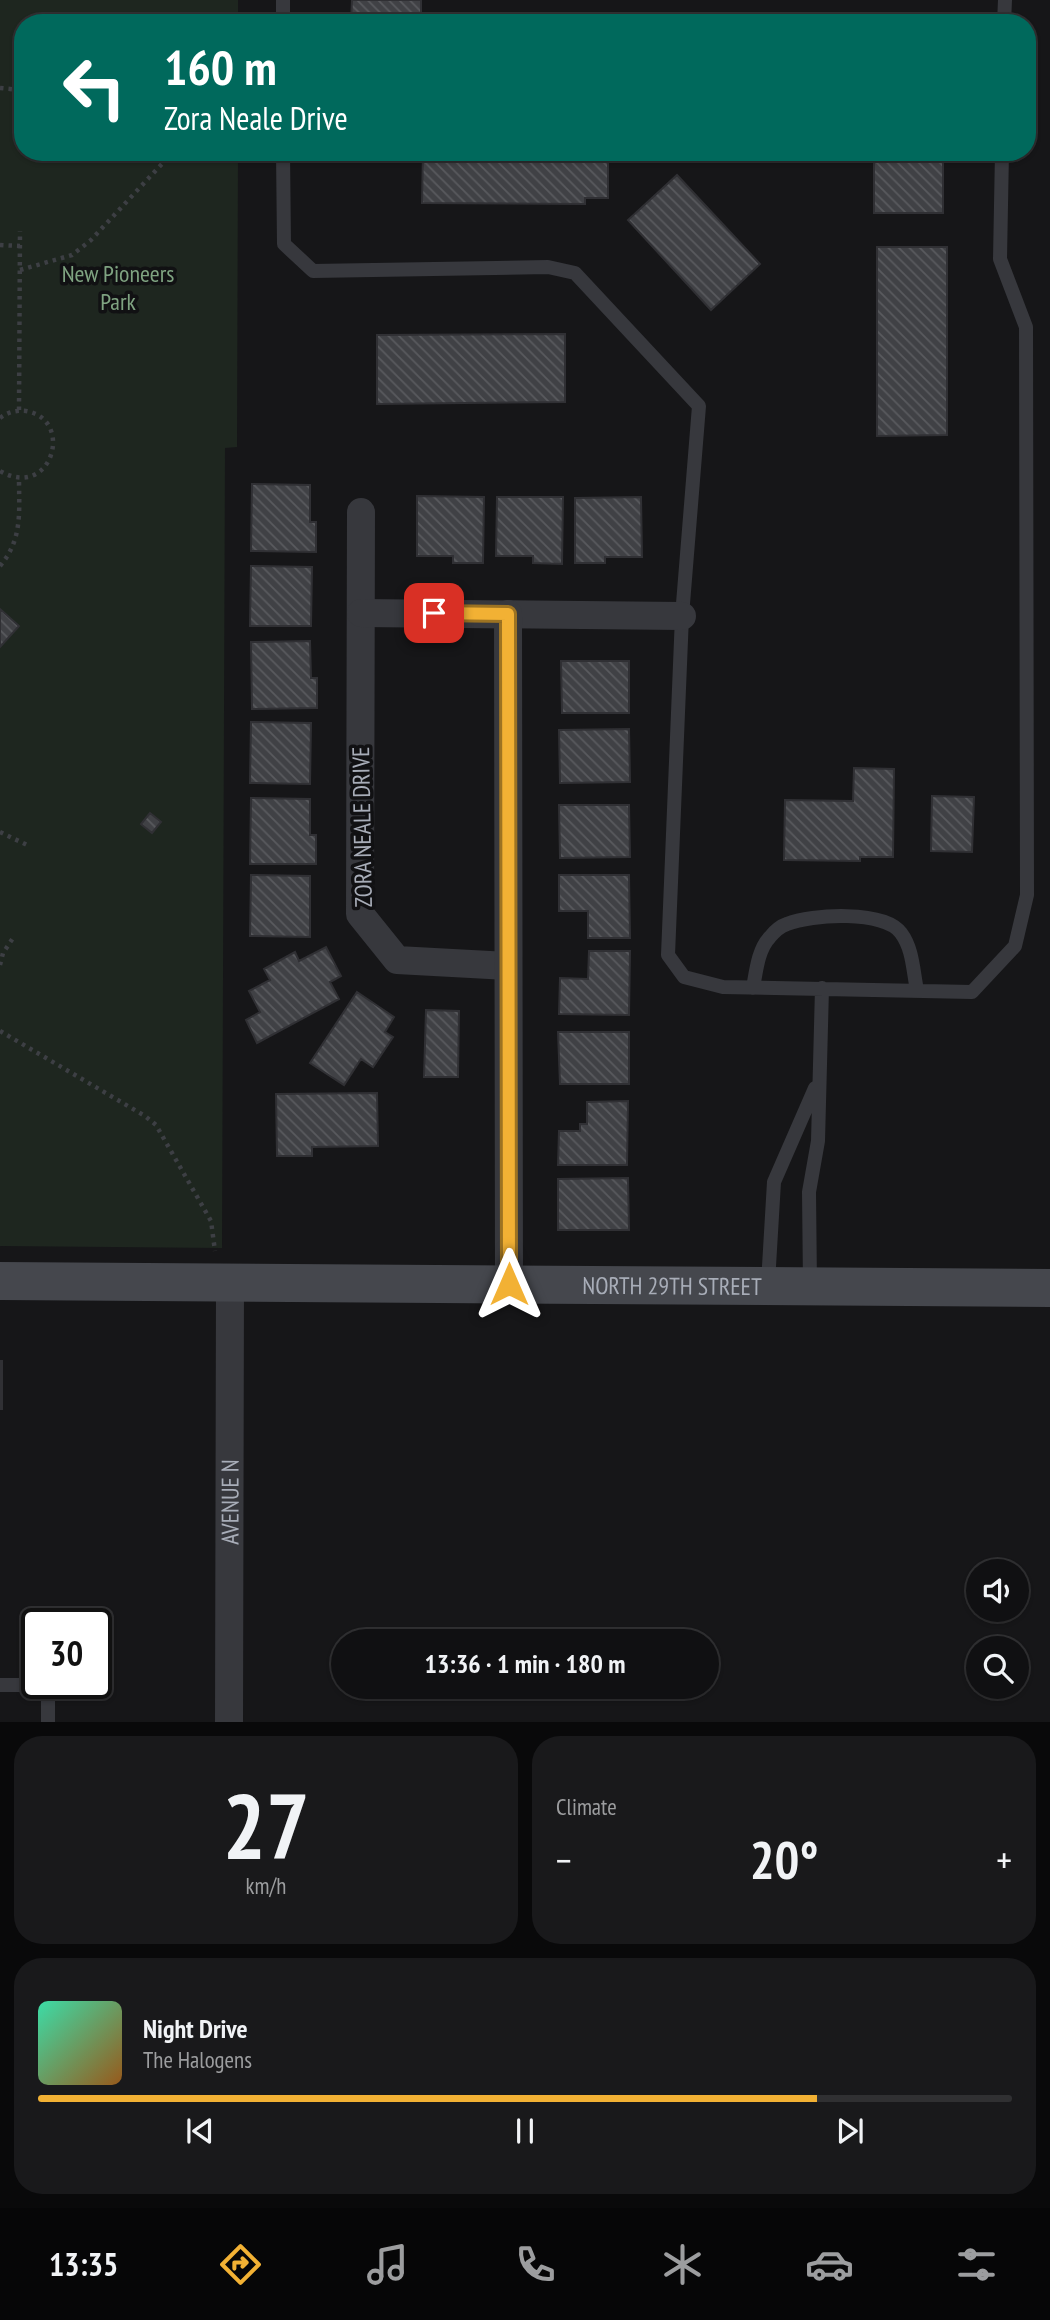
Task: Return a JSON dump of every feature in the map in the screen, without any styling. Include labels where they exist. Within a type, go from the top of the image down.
[{"type":"street","name":"ZORA NEALE DRIVE","points":[[361,512],[360,914],[397,960],[508,966]]},
{"type":"street","points":[[361,613],[682,616]]},
{"type":"street","points":[[508,614],[509,1284]]},
{"type":"street","name":"NORTH 29TH STREET","points":[[0,1281],[223,1267],[509,1284],[1050,1288]]},
{"type":"street","name":"AVENUE N","points":[[223,1267],[229,1721]]},
{"type":"lane","points":[[283,161],[284,244],[313,271],[548,267],[575,273],[699,406],[682,616],[668,955],[684,977],[723,987],[972,992],[1016,946],[1027,895],[1026,327],[1000,259],[1002,161]]},
{"type":"lane","points":[[753,988],[758,961],[767,939],[785,924],[807,918],[832,916],[873,918],[900,931],[910,951],[916,990]]},
{"type":"lane","points":[[810,1287],[809,1192],[818,1141],[822,988]]},
{"type":"lane","points":[[767,1287],[774,1182],[818,1080]]},
{"type":"lane","points":[[0,1685],[48,1685],[48,1721]]},
{"type":"path","points":[[20,270],[72,255],[91,240],[165,161]]},
{"type":"path","points":[[19,410],[20,232]]},
{"type":"path","points":[[0,246],[20,246]]},
{"type":"path","points":[[0,418],[19,410],[31,412],[49,427],[53,438],[53,450],[41,471],[19,478],[0,471]]},
{"type":"path","points":[[0,566],[11,554],[19,530],[19,478]]},
{"type":"path","points":[[0,832],[27,845]]},
{"type":"path","points":[[0,965],[3,953],[13,938]]},
{"type":"path","points":[[0,1031],[156,1125],[211,1221],[223,1267]]},
{"type":"green space","name":"New Pioneers Park","points":[[0,0],[238,0],[238,14],[14,14],[14,161],[238,161],[237,447],[225,448],[222,1248],[0,1246]]},
{"type":"building","points":[[352,0],[421,0],[421,14],[351,14]]},
{"type":"building","points":[[423,161],[608,161],[608,198],[585,198],[585,204],[422,203]]},
{"type":"building","points":[[874,161],[943,161],[943,213],[874,213]]},
{"type":"building","points":[[677,175],[760,264],[711,310],[628,220]]},
{"type":"building","points":[[877,247],[947,247],[947,435],[877,436]]},
{"type":"building","points":[[565,334],[565,402],[377,404],[377,335]]},
{"type":"building","points":[[252,484],[310,485],[310,522],[316,522],[316,552],[251,551]]},
{"type":"building","points":[[417,496],[484,497],[483,563],[453,563],[453,556],[417,556]]},
{"type":"building","points":[[497,497],[563,497],[562,564],[533,563],[533,556],[496,556]]},
{"type":"building","points":[[641,497],[642,557],[605,557],[605,563],[575,563],[575,498]]},
{"type":"building","points":[[251,566],[312,567],[311,626],[250,626]]},
{"type":"building","points":[[0,609],[19,626],[0,647]]},
{"type":"building","points":[[310,641],[311,678],[317,678],[317,708],[252,709],[251,642]]},
{"type":"building","points":[[561,661],[629,661],[629,713],[562,713]]},
{"type":"building","points":[[251,722],[311,723],[310,784],[250,783]]},
{"type":"building","points":[[629,729],[630,782],[560,783],[559,730]]},
{"type":"building","points":[[854,768],[894,769],[893,857],[860,857],[860,861],[784,860],[785,800],[853,801]]},
{"type":"building","points":[[932,796],[974,797],[972,852],[931,851]]},
{"type":"building","points":[[251,798],[310,799],[310,835],[316,835],[316,864],[250,864]]},
{"type":"building","points":[[559,805],[629,805],[630,857],[560,858]]},
{"type":"building","points":[[150,813],[161,822],[152,833],[141,824]]},
{"type":"building","points":[[251,875],[310,876],[310,937],[250,936]]},
{"type":"building","points":[[559,875],[629,875],[630,938],[588,938],[588,911],[559,911]]},
{"type":"building","points":[[326,947],[341,976],[330,982],[339,999],[257,1043],[246,1020],[260,1012],[249,991],[270,980],[264,969],[295,952],[299,961]]},
{"type":"building","points":[[589,951],[630,951],[629,1015],[559,1014],[560,978],[588,979]]},
{"type":"building","points":[[357,992],[394,1017],[385,1032],[393,1037],[373,1067],[361,1059],[344,1085],[310,1063]]},
{"type":"building","points":[[426,1010],[459,1011],[458,1077],[424,1077]]},
{"type":"building","points":[[558,1032],[629,1032],[629,1084],[560,1084]]},
{"type":"building","points":[[377,1093],[378,1146],[312,1147],[312,1156],[277,1156],[276,1094]]},
{"type":"building","points":[[628,1101],[627,1165],[558,1165],[559,1131],[580,1131],[580,1124],[587,1124],[587,1102]]},
{"type":"building","points":[[628,1178],[629,1230],[558,1230],[558,1179]]},
{"type":"building","points":[[2,1361],[2,1409],[0,1409]]},
{"type":"route","points":[[434,613],[508,614],[509,1284]]}]
